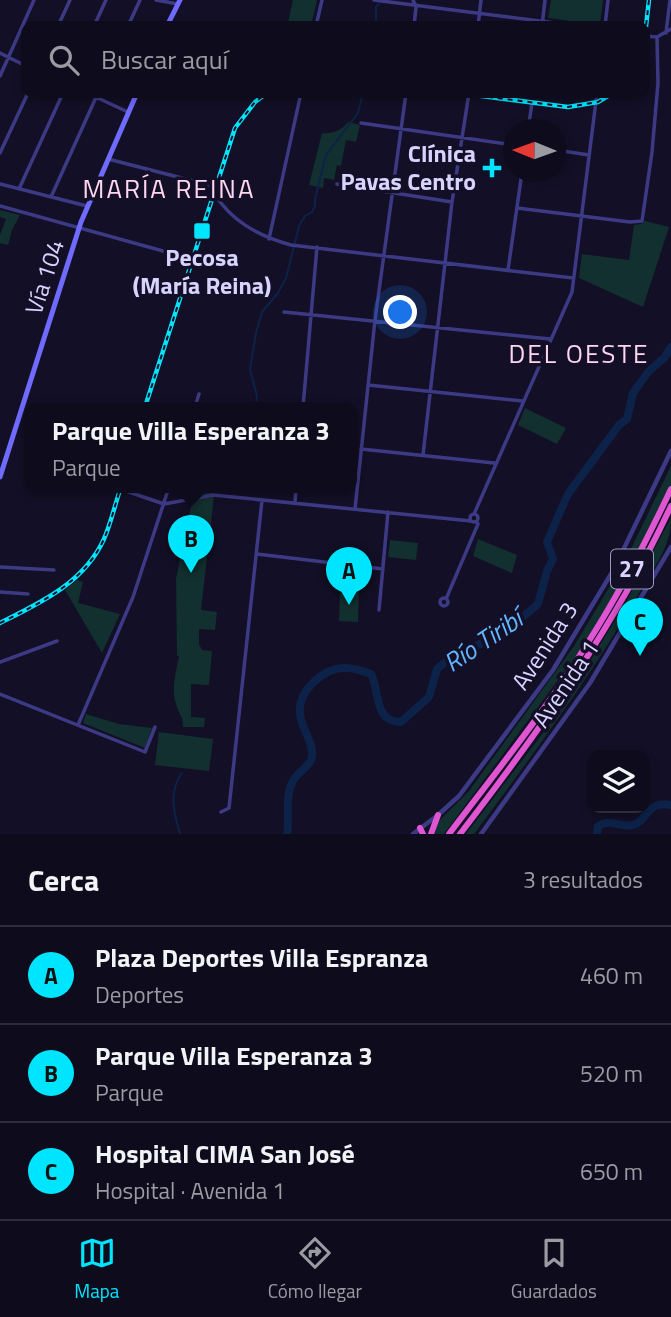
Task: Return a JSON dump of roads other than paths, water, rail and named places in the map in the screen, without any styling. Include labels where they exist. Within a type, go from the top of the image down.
[{"type":"highway","name":"27","points":[[449,834],[522,738],[586,646],[624,584],[671,489]]},
{"type":"highway","name":"27","points":[[460,834],[530,743],[593,650],[631,587],[671,506]]},
{"type":"highway","points":[[430,834],[438,815]]},
{"type":"main road","points":[[170,21],[179,2]]},
{"type":"main road","name":"Vía 104","points":[[0,477],[87,206],[134,98]]},
{"type":"street","points":[[25,21],[34,0]]},
{"type":"street","points":[[60,21],[70,0]]},
{"type":"street","points":[[96,21],[106,0]]},
{"type":"street","points":[[130,21],[140,0]]},
{"type":"street","points":[[156,0],[179,2]]},
{"type":"street","points":[[317,21],[322,0]]},
{"type":"street","points":[[374,0],[523,21]]},
{"type":"street","points":[[413,0],[416,7],[415,21]]},
{"type":"street","points":[[478,21],[481,0]]},
{"type":"street","points":[[542,21],[545,0]]},
{"type":"street","points":[[606,21],[608,0]]},
{"type":"street","points":[[666,33],[670,0]]},
{"type":"street","points":[[0,76],[21,29]]},
{"type":"street","points":[[650,36],[657,37],[671,29]]},
{"type":"street","points":[[517,208],[639,223],[643,220],[658,83],[657,37]]},
{"type":"street","points":[[0,53],[21,64]]},
{"type":"street","points":[[0,153],[25,98]]},
{"type":"street","points":[[19,189],[61,98]]},
{"type":"street","points":[[51,197],[96,98]]},
{"type":"street","points":[[103,98],[128,111]]},
{"type":"street","points":[[269,239],[300,98]]},
{"type":"street","points":[[357,489],[374,320],[405,98]]},
{"type":"street","points":[[423,456],[452,202],[468,98]]},
{"type":"street","points":[[471,521],[470,517],[474,514],[494,463],[572,292],[596,98]]},
{"type":"street","points":[[530,119],[532,103]]},
{"type":"street","points":[[361,123],[503,144]]},
{"type":"street","points":[[566,152],[589,155]]},
{"type":"street","points":[[107,159],[209,185],[222,205],[255,232],[291,245],[573,278]]},
{"type":"street","points":[[508,270],[521,182]]},
{"type":"street","points":[[0,184],[87,206]]},
{"type":"street","points":[[337,184],[452,202]]},
{"type":"street","points":[[0,206],[181,256]]},
{"type":"street","points":[[303,402],[317,247]]},
{"type":"street","points":[[284,312],[550,339]]},
{"type":"street","points":[[368,386],[522,401]]},
{"type":"street","points":[[197,402],[199,394]]},
{"type":"street","points":[[361,449],[494,463]]},
{"type":"street","name":"Avenida 3","points":[[413,834],[422,831],[470,782],[553,670],[614,569],[671,451]]},
{"type":"street","points":[[132,493],[164,504],[214,495],[477,522]]},
{"type":"street","points":[[78,724],[133,597],[167,493]]},
{"type":"street","points":[[295,503],[296,493]]},
{"type":"street","points":[[355,509],[357,493]]},
{"type":"street","points":[[221,812],[229,808],[262,500]]},
{"type":"street","points":[[379,610],[388,512]]},
{"type":"street","points":[[446,599],[478,524],[478,517],[474,514]]},
{"type":"street","name":"Avenida 1","points":[[481,834],[590,683],[671,547]]},
{"type":"street","points":[[257,554],[383,569]]},
{"type":"street","points":[[0,567],[54,569]]},
{"type":"street","points":[[0,592],[28,594]]},
{"type":"street","points":[[0,662],[57,641]]},
{"type":"street","points":[[0,694],[145,752],[155,727]]},
{"type":"waterway","points":[[376,21],[376,7],[379,4]]},
{"type":"waterway","points":[[256,402],[250,369],[262,312],[278,293],[286,278],[299,226],[315,206],[326,155],[358,113],[362,98]]},
{"type":"waterway","name":"Río Tiribí","points":[[287,834],[290,787],[312,755],[300,713],[300,705],[308,689],[321,676],[337,669],[352,669],[371,674],[382,711],[392,721],[401,722],[429,697],[437,669],[451,657],[496,637],[504,627],[538,604],[553,559],[547,542],[568,494],[619,425],[627,419],[633,393],[671,347]]},
{"type":"waterway","points":[[180,834],[174,811],[174,795],[182,773]]},
{"type":"waterway","points":[[597,834],[598,826],[603,824],[632,825],[656,806],[671,805]]},
{"type":"railway","points":[[647,21],[649,0]]},
{"type":"railway","points":[[147,402],[235,128],[260,98]]},
{"type":"railway","points":[[497,98],[568,107],[598,102],[605,98]]},
{"type":"railway","points":[[0,623],[60,590],[85,568],[104,539],[119,493]]},
{"type":"place","name":"Clínica Pavas Centro","points":[[492,168]]},
{"type":"place","name":"Pecosa (María Reina)","points":[[202,231]]},
{"type":"place","name":"Parque Villa Esperanza 3","points":[[191,573]]},
{"type":"place","name":"Plaza Deportes Villa Espranza","points":[[349,605]]},
{"type":"place","name":"Hospital CIMA San José","points":[[640,656]]},
{"type":"district","name":"MARÍA REINA","points":[[169,189]]},
{"type":"district","name":"DEL OESTE","points":[[579,354]]}]
